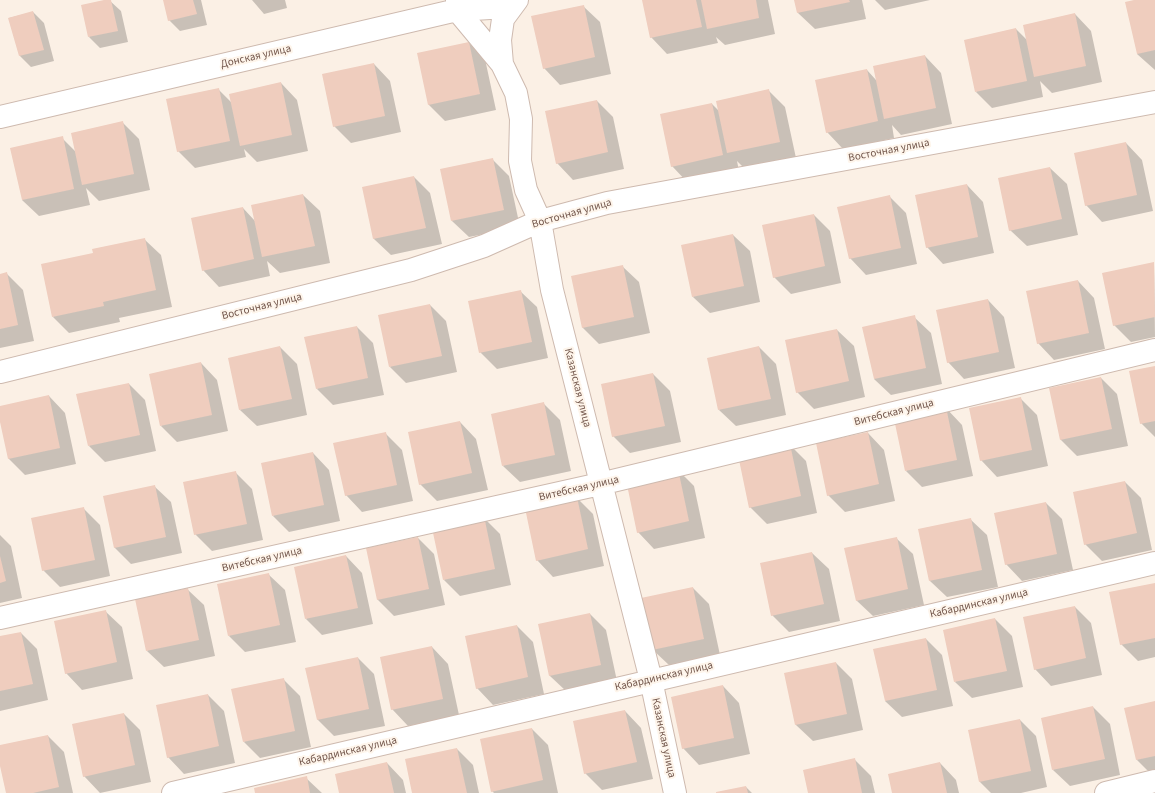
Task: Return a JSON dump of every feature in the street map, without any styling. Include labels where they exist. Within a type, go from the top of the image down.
[{"type":"street","name":"Донская улица","points":[[0,117],[457,5],[490,8],[511,0]]},
{"type":"street","points":[[502,64],[500,40],[503,19],[517,0]]},
{"type":"street","name":"Казанская улица","points":[[457,5],[502,64],[516,93],[521,119],[520,161],[526,190],[540,221],[552,290],[600,484],[651,680],[675,793]]},
{"type":"street","name":"Восточная улица","points":[[0,372],[411,270],[484,246],[540,221],[607,203],[1155,102]]},
{"type":"street","name":"Витебская улица","points":[[0,618],[600,484],[1155,350]]},
{"type":"street","name":"Кабардинская улица","points":[[173,793],[1155,563]]},
{"type":"street","points":[[1106,793],[1155,781]]},
{"type":"building","points":[[111,0],[118,31],[88,37],[81,5]]},
{"type":"building","points":[[163,0],[193,0],[197,14],[168,21]]},
{"type":"building","points":[[642,0],[696,0],[702,27],[650,38]]},
{"type":"building","points":[[701,0],[756,0],[759,18],[707,29]]},
{"type":"building","points":[[794,0],[849,0],[850,2],[797,13]]},
{"type":"building","points":[[1134,0],[1155,0],[1155,50],[1137,54],[1125,2]]},
{"type":"building","points":[[584,5],[595,57],[543,69],[531,16]]},
{"type":"building","points":[[33,11],[44,50],[19,56],[8,18]]},
{"type":"building","points":[[1075,13],[1086,66],[1034,77],[1023,25]]},
{"type":"building","points":[[1016,28],[1027,81],[975,92],[964,40]]},
{"type":"building","points":[[469,42],[480,94],[428,105],[417,53]]},
{"type":"building","points":[[925,55],[936,108],[884,119],[873,66]]},
{"type":"building","points":[[374,63],[385,116],[333,127],[322,74]]},
{"type":"building","points":[[867,69],[878,121],[826,133],[815,80]]},
{"type":"building","points":[[281,82],[292,135],[240,146],[229,94]]},
{"type":"building","points":[[219,88],[230,141],[177,152],[166,99]]},
{"type":"building","points":[[769,89],[780,142],[727,153],[716,101]]},
{"type":"building","points":[[597,100],[608,152],[556,164],[545,111]]},
{"type":"building","points":[[712,103],[723,155],[671,167],[660,114]]},
{"type":"building","points":[[123,121],[134,174],[82,185],[71,133]]},
{"type":"building","points":[[63,136],[74,189],[22,200],[10,148]]},
{"type":"building","points":[[1126,142],[1137,195],[1085,206],[1074,153]]},
{"type":"building","points":[[493,158],[504,210],[451,221],[440,169]]},
{"type":"building","points":[[1050,167],[1062,219],[1009,231],[998,178]]},
{"type":"building","points":[[414,176],[426,228],[373,239],[362,187]]},
{"type":"building","points":[[967,184],[978,237],[926,248],[915,195]]},
{"type":"building","points":[[303,194],[315,246],[262,257],[251,205]]},
{"type":"building","points":[[890,195],[901,248],[849,259],[837,207]]},
{"type":"building","points":[[243,207],[254,259],[202,271],[191,218]]},
{"type":"building","points":[[814,214],[825,266],[773,278],[762,225]]},
{"type":"building","points":[[733,234],[744,286],[692,297],[681,245]]},
{"type":"building","points":[[145,238],[156,290],[103,302],[104,306],[52,317],[41,264],[93,253],[92,249]]},
{"type":"building","points":[[1154,262],[1155,317],[1113,326],[1102,273]]},
{"type":"building","points":[[623,265],[634,317],[582,328],[571,276]]},
{"type":"building","points":[[7,272],[18,325],[0,329],[0,274]]},
{"type":"building","points":[[1078,280],[1089,333],[1037,344],[1026,291]]},
{"type":"building","points":[[521,290],[532,342],[479,353],[468,301]]},
{"type":"building","points":[[988,299],[999,352],[947,363],[936,310]]},
{"type":"building","points":[[430,304],[442,356],[389,367],[378,315]]},
{"type":"building","points":[[915,315],[926,368],[874,379],[862,327]]},
{"type":"building","points":[[357,326],[368,378],[316,389],[304,337]]},
{"type":"building","points":[[837,329],[849,381],[796,393],[785,340]]},
{"type":"building","points":[[280,346],[292,399],[239,410],[228,358]]},
{"type":"building","points":[[759,346],[771,399],[718,410],[707,358]]},
{"type":"building","points":[[201,362],[212,415],[160,426],[149,374]]},
{"type":"building","points":[[1155,366],[1155,421],[1140,424],[1129,371]]},
{"type":"building","points":[[653,373],[665,426],[612,437],[601,384]]},
{"type":"building","points":[[1101,377],[1112,429],[1060,440],[1049,388]]},
{"type":"building","points":[[129,383],[140,435],[88,446],[76,394]]},
{"type":"building","points":[[49,395],[60,448],[8,459],[0,422],[0,406]]},
{"type":"building","points":[[1021,397],[1032,450],[980,461],[969,408]]},
{"type":"building","points":[[544,402],[555,455],[502,466],[491,414]]},
{"type":"building","points":[[946,407],[957,460],[905,471],[894,419]]},
{"type":"building","points":[[460,421],[472,473],[419,485],[408,432]]},
{"type":"building","points":[[386,432],[397,485],[345,496],[333,443]]},
{"type":"building","points":[[868,432],[879,484],[827,496],[816,443]]},
{"type":"building","points":[[790,444],[801,496],[749,508],[738,455]]},
{"type":"building","points":[[313,452],[324,505],[272,516],[261,463]]},
{"type":"building","points":[[678,469],[689,521],[637,533],[626,480]]},
{"type":"building","points":[[236,471],[247,524],[194,535],[183,482]]},
{"type":"building","points":[[1125,481],[1137,533],[1084,545],[1073,492]]},
{"type":"building","points":[[155,485],[166,537],[114,548],[103,496]]},
{"type":"building","points":[[577,497],[588,549],[536,561],[525,508]]},
{"type":"building","points":[[1046,502],[1057,554],[1005,565],[994,513]]},
{"type":"building","points":[[84,507],[95,560],[42,571],[31,518]]},
{"type":"building","points":[[484,516],[495,569],[443,580],[432,528]]},
{"type":"building","points":[[971,518],[982,570],[929,581],[918,529]]},
{"type":"building","points":[[418,537],[429,589],[377,600],[366,548]]},
{"type":"building","points":[[897,537],[908,589],[856,601],[844,548]]},
{"type":"building","points":[[812,552],[824,604],[771,616],[760,563]]},
{"type":"building","points":[[346,555],[358,608],[305,619],[294,567]]},
{"type":"building","points":[[0,556],[6,581],[0,583]]},
{"type":"building","points":[[269,573],[280,625],[228,636],[217,584]]},
{"type":"building","points":[[1155,583],[1155,638],[1120,645],[1109,592]]},
{"type":"building","points":[[693,587],[704,639],[652,650],[641,598]]},
{"type":"building","points":[[188,588],[199,640],[146,651],[135,599]]},
{"type":"building","points":[[1075,606],[1086,658],[1034,670],[1023,617]]},
{"type":"building","points":[[106,610],[117,662],[65,674],[54,621]]},
{"type":"building","points":[[590,613],[601,665],[549,676],[538,624]]},
{"type":"building","points":[[995,618],[1007,671],[954,682],[943,630]]},
{"type":"building","points":[[517,625],[528,677],[476,689],[465,636]]},
{"type":"building","points":[[21,632],[33,684],[0,691],[0,636]]},
{"type":"building","points":[[926,638],[937,690],[885,701],[873,649]]},
{"type":"building","points":[[432,646],[443,699],[391,710],[380,657]]},
{"type":"building","points":[[358,657],[369,709],[317,720],[305,668]]},
{"type":"building","points":[[836,662],[847,714],[795,725],[784,673]]},
{"type":"building","points":[[284,678],[295,731],[243,742],[231,689]]},
{"type":"building","points":[[723,685],[734,738],[682,749],[671,697]]},
{"type":"building","points":[[208,694],[219,746],[167,758],[156,705]]},
{"type":"building","points":[[1155,701],[1155,756],[1136,760],[1124,708]]},
{"type":"building","points":[[1093,706],[1105,759],[1052,770],[1041,718]]},
{"type":"building","points":[[625,710],[637,762],[584,774],[573,721]]},
{"type":"building","points":[[124,713],[135,765],[83,777],[72,724]]},
{"type":"building","points":[[1020,719],[1031,771],[979,782],[968,730]]},
{"type":"building","points":[[532,728],[543,780],[491,792],[480,739]]},
{"type":"building","points":[[48,735],[59,787],[33,793],[6,793],[0,766],[0,745]]},
{"type":"building","points":[[457,748],[467,793],[412,793],[405,759]]},
{"type":"building","points":[[855,758],[862,793],[808,793],[803,770]]},
{"type":"building","points":[[387,762],[394,793],[339,793],[335,774]]},
{"type":"building","points":[[940,762],[947,793],[892,793],[888,774]]},
{"type":"building","points":[[307,776],[310,793],[255,793],[254,788]]},
{"type":"building","points":[[746,786],[748,793],[716,793],[716,792]]}]
